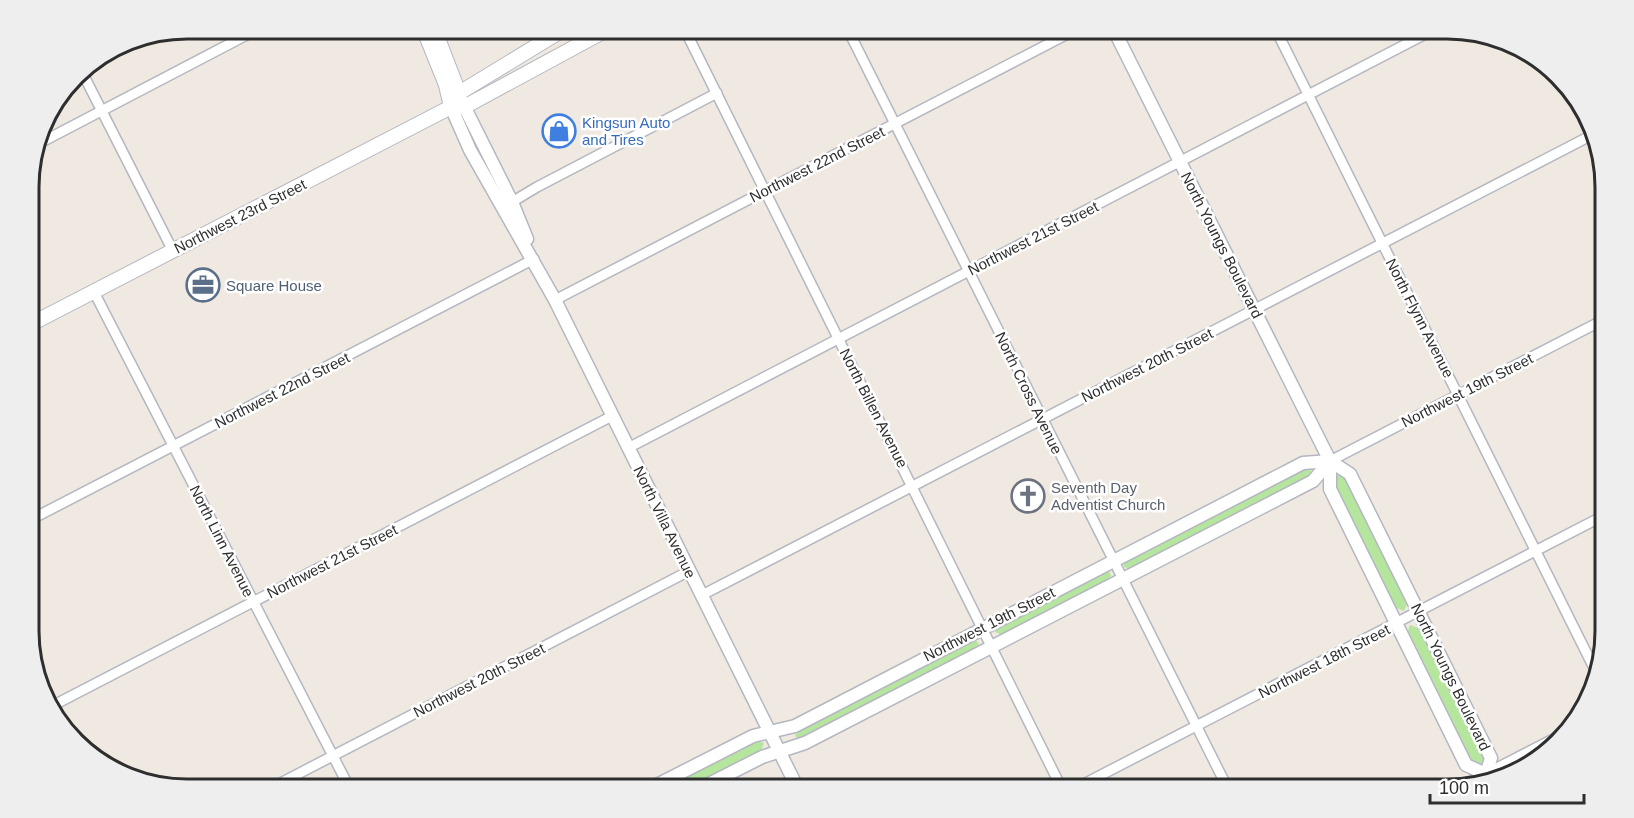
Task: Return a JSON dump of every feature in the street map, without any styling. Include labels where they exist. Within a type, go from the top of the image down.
[{"type":"main road","name":"North Villa Avenue","points":[[427,39],[446,85],[458,107]]},
{"type":"main road","points":[[438,39],[459,93],[458,107]]},
{"type":"main road","points":[[459,93],[548,39]]},
{"type":"main road","points":[[564,39],[568,51]]},
{"type":"main road","name":"Northwest 23rd Street","points":[[39,321],[523,76],[590,39]]},
{"type":"main road","points":[[514,59],[523,76]]},
{"type":"street","points":[[47,139],[240,39]]},
{"type":"street","name":"North Billen Avenue","points":[[690,39],[1057,779]]},
{"type":"street","name":"North Cross Avenue","points":[[852,39],[1223,779]]},
{"type":"street","name":"Northwest 22nd Street","points":[[555,300],[1058,39]]},
{"type":"street","name":"North Youngs Boulevard","points":[[1118,39],[1330,461],[1330,489],[1396,624],[1466,765],[1483,774]]},
{"type":"street","name":"North Flynn Avenue","points":[[1280,39],[1591,663]]},
{"type":"street","name":"Northwest 21st Street","points":[[628,448],[1416,39]]},
{"type":"street","points":[[86,79],[173,251]]},
{"type":"street","points":[[512,202],[717,93]]},
{"type":"street","name":"North Villa Avenue","points":[[458,107],[512,202],[532,257]]},
{"type":"street","name":"North Villa Avenue","points":[[458,107],[470,150],[555,300],[793,779]]},
{"type":"street","name":"Northwest 20th Street","points":[[702,595],[1586,137]]},
{"type":"street","name":"Northwest 22nd Street","points":[[39,515],[532,257]]},
{"type":"street","name":"North Linn Avenue","points":[[94,292],[345,779]]},
{"type":"street","name":"Northwest 19th Street","points":[[719,779],[762,757],[805,743],[1312,481],[1330,461],[1595,324]]},
{"type":"street","name":"Northwest 21st Street","points":[[58,703],[612,416]]},
{"type":"street","name":"North Youngs Boulevard","points":[[1330,461],[1350,474],[1491,758],[1488,773]]},
{"type":"street","name":"Northwest 19th Street","points":[[669,779],[753,736],[795,726],[1303,463],[1330,461]]},
{"type":"street","name":"Northwest 18th Street","points":[[1094,779],[1595,520]]},
{"type":"street","name":"Northwest 20th Street","points":[[288,779],[689,571]]},
{"type":"street","points":[[1499,769],[1536,749]]},
{"type":"green space","points":[[1306,467],[1310,468],[1312,475],[1130,569],[1124,567],[1124,562]]},
{"type":"green space","points":[[1336,475],[1346,478],[1408,601],[1404,611],[1394,607],[1334,488]]},
{"type":"green space","points":[[1108,570],[1111,575],[1109,579],[1002,635],[995,632],[995,628]]},
{"type":"green space","points":[[1410,625],[1423,630],[1486,758],[1481,767],[1469,760],[1407,633]]},
{"type":"green space","points":[[974,638],[979,644],[975,649],[800,740],[795,736],[797,731]]},
{"type":"green space","points":[[754,740],[764,743],[761,752],[708,779],[678,779]]},
{"type":"place","name":"Kingsun Auto and Tires","points":[[559,131]]},
{"type":"place","name":"Square House","points":[[203,285]]},
{"type":"place","name":"Seventh Day Adventist Church","points":[[1028,496]]}]
